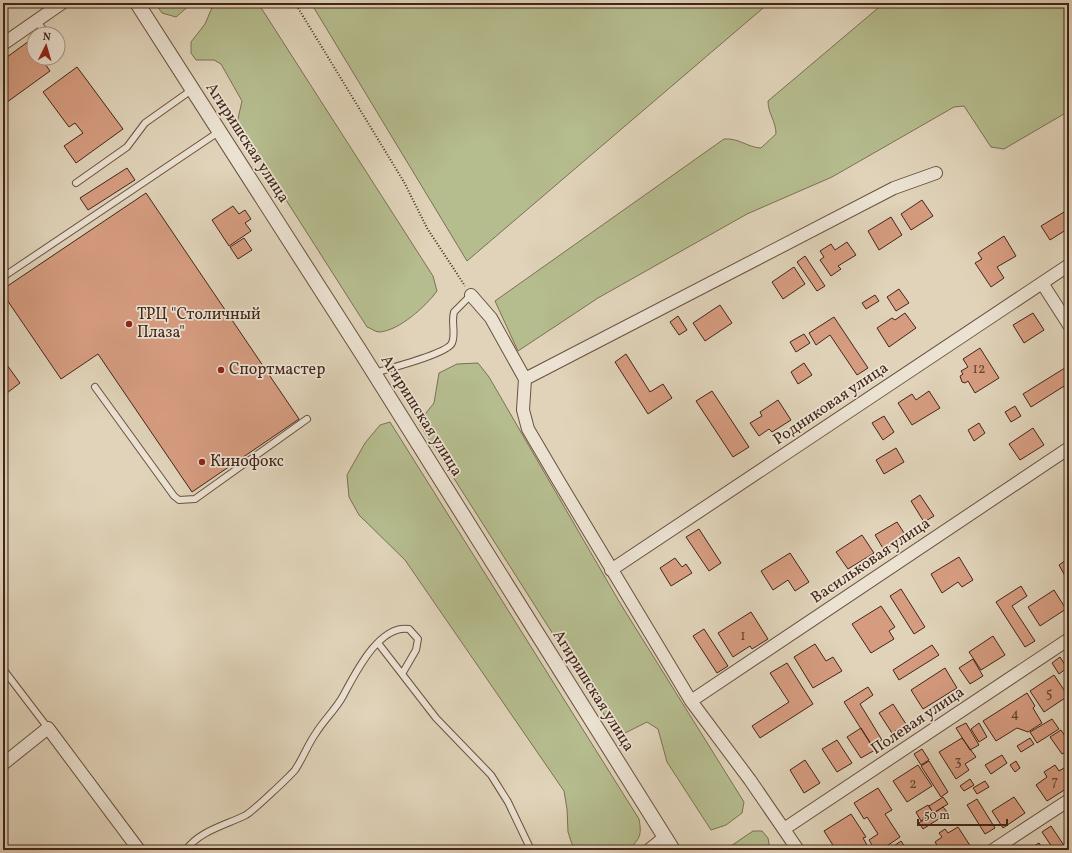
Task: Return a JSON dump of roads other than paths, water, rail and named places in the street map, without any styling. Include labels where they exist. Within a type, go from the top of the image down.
[{"type":"street","points":[[3,43],[62,3]]},
{"type":"street","name":"Агиришская улица","points":[[137,3],[374,373],[673,850]]},
{"type":"street","points":[[525,379],[894,188],[936,173]]},
{"type":"street","name":"Родниковая улица","points":[[612,570],[1069,265]]},
{"type":"street","points":[[1042,283],[1069,325]]},
{"type":"street","points":[[471,295],[491,318],[525,379],[523,410],[528,429],[691,701],[750,780],[798,850]]},
{"type":"street","name":"Васильковая улица","points":[[691,701],[1069,448]]},
{"type":"street","name":"Полевая улица","points":[[784,829],[1069,639]]},
{"type":"street","points":[[3,764],[48,728],[139,850]]},
{"type":"street","points":[[993,850],[1069,800]]},
{"type":"street","points":[[649,850],[665,838]]},
{"type":"lane","points":[[37,21],[40,26]]},
{"type":"lane","points":[[76,183],[127,147],[145,123],[193,89]]},
{"type":"lane","points":[[3,277],[220,131]]},
{"type":"lane","points":[[374,373],[416,361],[448,348],[452,343],[453,338],[452,317],[454,312],[471,295]]},
{"type":"lane","points":[[95,387],[174,496],[179,500],[194,499],[307,419]]},
{"type":"lane","points":[[186,850],[203,835],[247,814],[294,770],[316,733],[342,697],[352,677],[378,643],[386,636],[402,628],[409,628],[418,639],[418,645],[402,674]]},
{"type":"lane","points":[[378,643],[436,718],[491,775],[508,802],[531,850]]},
{"type":"lane","points":[[3,669],[48,728]]},
{"type":"place","name":"ТРЦ \"Столичный Плаза\"","points":[[129,324]]},
{"type":"place","name":"Спортмастер","points":[[221,370]]},
{"type":"place","name":"Кинофокс","points":[[202,462]]}]
